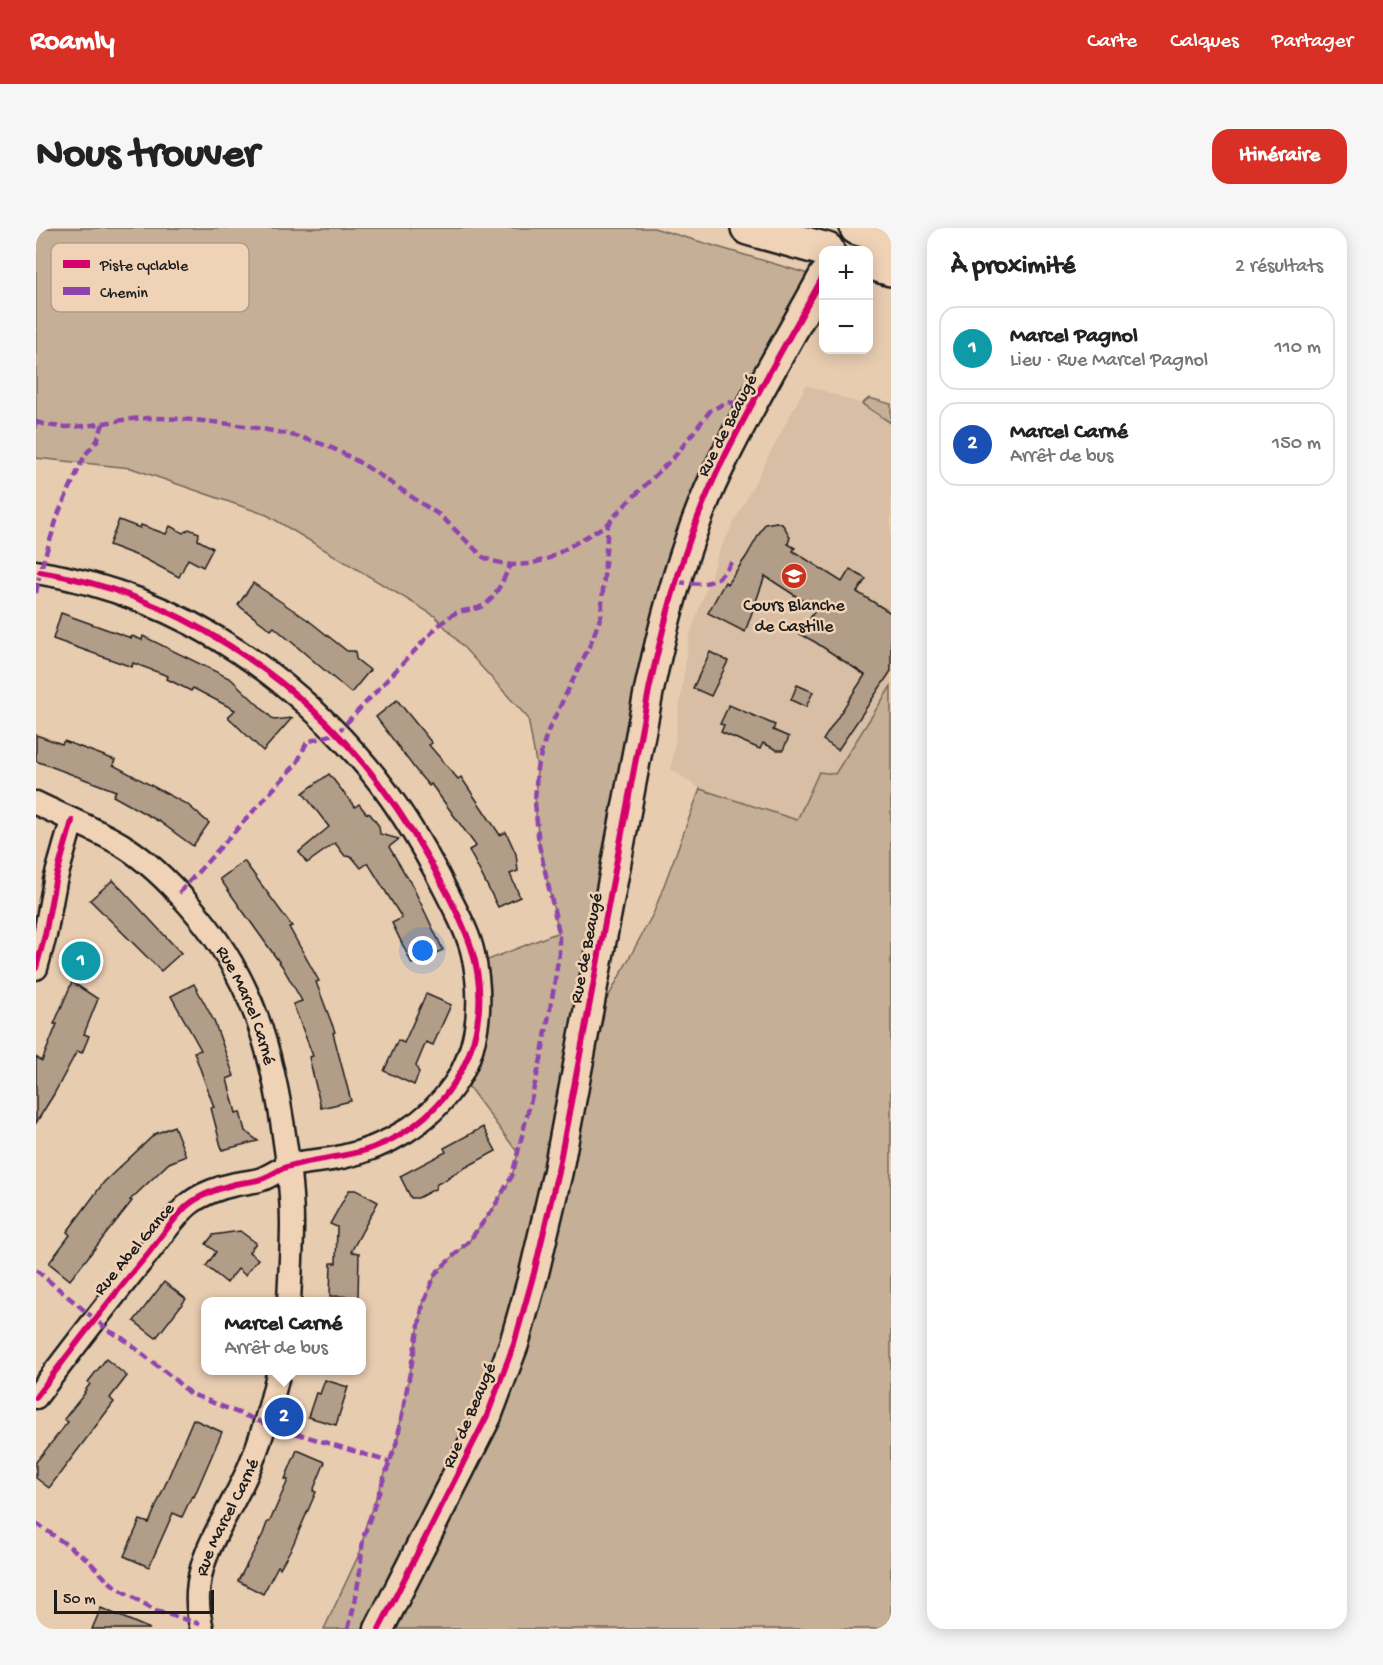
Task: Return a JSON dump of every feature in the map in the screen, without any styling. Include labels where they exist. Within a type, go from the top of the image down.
[{"type":"highway","points":[[748,228],[819,248]]},
{"type":"highway","points":[[857,228],[891,237]]},
{"type":"highway","points":[[873,264],[891,269]]},
{"type":"street","points":[[839,246],[850,228]]},
{"type":"street","name":"Rue de Beaugé","points":[[379,1629],[487,1416],[514,1344],[534,1273],[558,1171],[661,637],[698,517],[722,461],[819,284]]},
{"type":"street","name":"Rue Abel Gance","points":[[36,572],[72,577],[127,595],[183,619],[239,652],[291,691],[359,757],[408,821],[456,910],[473,950],[479,1005],[471,1050],[463,1070],[437,1106],[418,1123],[397,1137],[373,1148],[342,1157],[288,1166],[260,1180],[234,1184],[210,1192],[189,1205],[95,1317],[36,1397]]},
{"type":"street","name":"Rue Marcel Carné","points":[[36,803],[122,845],[159,873],[211,929],[235,967],[257,1014],[271,1059],[281,1113],[292,1222],[289,1297]]},
{"type":"street","points":[[36,968],[55,881],[72,821]]},
{"type":"street","name":"Rue Marcel Carné","points":[[201,1629],[198,1584],[202,1562],[246,1476],[266,1424],[278,1375]]},
{"type":"shaded area","points":[[36,228],[654,228],[819,277],[819,284],[698,517],[584,1042],[654,912],[700,789],[797,820],[819,772],[835,774],[891,686],[891,1629],[324,1629],[361,1550],[366,1525],[397,1441],[423,1304],[436,1273],[469,1241],[493,1209],[512,1176],[518,1153],[460,1075],[475,965],[559,932],[539,845],[535,802],[537,768],[528,718],[435,616],[267,515],[131,468],[36,458]]},
{"type":"shaded area","points":[[806,385],[862,404],[891,423],[891,686],[835,774],[819,772],[797,820],[700,789],[671,769],[689,638],[719,551]]},
{"type":"shaded area","points":[[869,398],[891,404],[891,423],[862,404]]},
{"type":"building","points":[[119,520],[166,534],[170,526],[183,533],[189,529],[199,533],[198,540],[213,548],[203,567],[188,559],[179,577],[143,558],[109,545]]},
{"type":"building","points":[[776,522],[785,528],[790,537],[788,544],[795,548],[793,551],[842,582],[850,569],[866,579],[857,592],[891,613],[891,671],[838,750],[823,740],[865,675],[800,634],[816,609],[765,576],[745,632],[708,613],[725,582],[727,584],[746,557],[765,524]]},
{"type":"building","points":[[253,583],[308,620],[347,651],[355,651],[356,659],[370,670],[351,693],[274,627],[271,630],[238,605]]},
{"type":"building","points":[[61,613],[131,638],[132,636],[142,640],[143,636],[231,679],[274,720],[292,718],[263,751],[228,717],[235,710],[193,688],[191,691],[167,679],[168,676],[133,663],[132,667],[53,639]]},
{"type":"building","points":[[710,652],[728,661],[711,696],[693,688]]},
{"type":"building","points":[[797,685],[813,692],[806,707],[791,700]]},
{"type":"building","points":[[397,700],[432,743],[429,745],[458,779],[461,777],[500,835],[506,832],[516,854],[518,871],[510,874],[520,897],[498,907],[469,850],[476,846],[431,784],[429,786],[418,773],[376,717]]},
{"type":"building","points":[[729,705],[775,725],[773,730],[789,737],[783,750],[777,750],[763,743],[760,749],[721,732],[724,725],[720,724]]},
{"type":"building","points":[[36,735],[62,744],[64,741],[115,760],[113,765],[188,805],[209,823],[193,846],[160,822],[113,796],[116,791],[36,761]]},
{"type":"building","points":[[329,774],[355,807],[359,804],[366,813],[370,814],[379,826],[380,834],[399,839],[389,847],[413,887],[443,950],[412,964],[392,923],[402,918],[368,863],[361,868],[352,857],[345,856],[335,843],[307,863],[299,852],[329,827],[303,793]]},
{"type":"building","points":[[244,861],[292,926],[289,927],[319,981],[316,982],[335,1032],[333,1033],[351,1101],[321,1108],[309,1057],[313,1056],[293,1004],[302,1001],[282,966],[220,879]]},
{"type":"building","points":[[113,880],[181,953],[161,971],[90,900]]},
{"type":"building","points":[[72,982],[98,999],[84,1034],[89,1036],[82,1053],[77,1051],[36,1123],[36,1057],[42,1061],[57,1024],[54,1024]]},
{"type":"building","points":[[194,984],[214,1021],[234,1076],[227,1079],[236,1113],[240,1112],[245,1131],[258,1141],[222,1150],[211,1108],[214,1107],[194,1052],[201,1050],[171,996]]},
{"type":"building","points":[[426,994],[451,1005],[433,1045],[426,1042],[416,1066],[419,1073],[414,1085],[384,1071],[398,1040],[404,1043]]},
{"type":"building","points":[[174,1126],[186,1156],[169,1163],[130,1200],[132,1201],[70,1280],[49,1263],[70,1235],[67,1232],[104,1182],[155,1134]]},
{"type":"building","points":[[483,1127],[496,1151],[448,1177],[437,1184],[435,1189],[418,1198],[411,1198],[400,1176],[446,1152],[444,1148]]},
{"type":"building","points":[[349,1190],[356,1190],[378,1202],[351,1252],[359,1253],[358,1297],[330,1296],[331,1263],[336,1263],[337,1227],[330,1224]]},
{"type":"building","points":[[240,1231],[256,1243],[249,1252],[258,1259],[245,1275],[238,1269],[227,1283],[206,1266],[216,1252],[206,1244],[213,1235]]},
{"type":"building","points":[[164,1282],[186,1299],[156,1338],[134,1321]]},
{"type":"building","points":[[106,1359],[127,1376],[110,1398],[114,1402],[49,1488],[36,1478],[36,1462],[68,1422],[64,1419],[85,1393],[90,1384],[88,1382]]},
{"type":"building","points":[[325,1380],[348,1387],[336,1425],[308,1417],[316,1393],[320,1394]]},
{"type":"building","points":[[193,1419],[222,1432],[194,1497],[192,1496],[182,1517],[173,1513],[149,1567],[124,1556],[140,1520],[149,1523]]},
{"type":"building","points":[[297,1450],[325,1462],[313,1491],[316,1492],[292,1547],[280,1568],[278,1566],[263,1594],[238,1581],[270,1521],[288,1480],[285,1479]]},
{"type":"building","points":[[101,1608],[150,1629],[92,1629]]},
{"type":"marked path","points":[[36,422],[65,427],[149,418],[193,420],[246,426],[319,443],[361,463],[441,516],[483,557],[511,565],[530,564],[550,558],[608,524],[675,456],[710,411],[727,402],[752,405]]},
{"type":"marked path","points":[[36,593],[40,572],[59,512],[85,455],[97,441],[103,424]]},
{"type":"marked path","points":[[348,1629],[355,1602],[363,1538],[397,1441],[423,1304],[436,1273],[469,1241],[493,1209],[512,1176],[541,1059],[559,953],[559,932],[539,845],[535,802],[537,768],[547,733],[590,645],[601,616],[608,524]]},
{"type":"marked path","points":[[677,582],[710,582],[722,574],[733,559]]},
{"type":"marked path","points":[[179,893],[297,763],[307,742],[337,733],[446,619],[456,613],[477,608],[489,602],[511,565]]},
{"type":"marked path","points":[[36,1270],[109,1331],[121,1337],[189,1393],[266,1424],[389,1462]]},
{"type":"marked path","points":[[36,1523],[87,1559],[117,1588],[157,1611],[200,1624]]},
{"type":"cycle path","points":[[379,1629],[487,1416],[514,1344],[534,1273],[558,1171],[649,690],[670,602],[688,544],[710,487],[735,437],[819,284]]},
{"type":"cycle path","points":[[36,1397],[104,1307],[188,1205],[204,1195],[223,1188],[265,1178],[286,1167],[300,1163],[372,1148],[401,1134],[425,1116],[446,1094],[462,1069],[473,1042],[479,1012],[478,981],[472,950],[453,905],[431,862],[406,822],[378,782],[346,744],[310,708],[271,675],[228,645],[184,620],[137,598],[89,582],[40,572]]},
{"type":"cycle path","points":[[36,968],[55,881],[72,821]]},
{"type":"place","name":"Cours Blanche de Castille","points":[[794,576]]},
{"type":"place","name":"Marcel Pagnol","points":[[81,961]]},
{"type":"place","name":"Marcel Carné","points":[[284,1417]]}]
